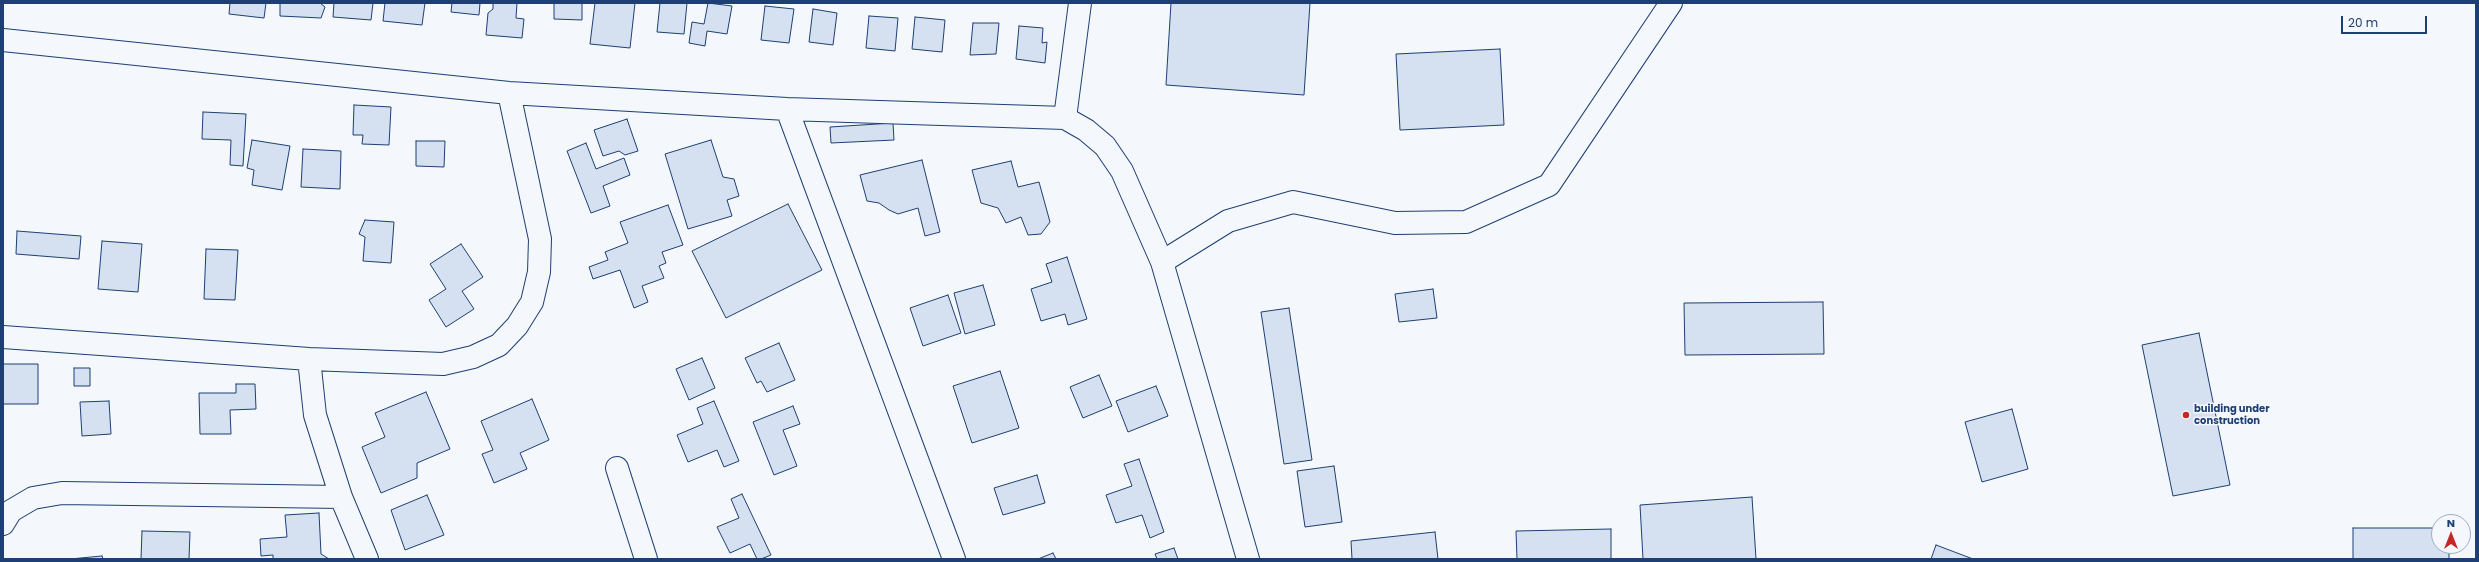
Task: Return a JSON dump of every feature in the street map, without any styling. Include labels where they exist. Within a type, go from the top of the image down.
[{"type":"street","points":[[1065,118],[1080,3]]},
{"type":"street","points":[[1162,262],[1228,221],[1293,202],[1395,223],[1466,222],[1549,185],[1671,3]]},
{"type":"street","points":[[3,40],[509,93],[787,109],[1065,118],[1105,146],[1122,171],[1162,262],[1248,559]]},
{"type":"street","points":[[3,337],[309,359],[443,364],[472,357],[499,345],[517,326],[532,302],[538,272],[540,239],[509,93]]},
{"type":"street","points":[[787,109],[954,559]]},
{"type":"street","points":[[309,359],[315,415],[341,498],[367,559]]},
{"type":"street","points":[[617,468],[646,559]]},
{"type":"street","points":[[3,524],[11,511],[33,498],[62,493],[341,498]]},
{"type":"building","points":[[230,3],[266,3],[264,18],[229,14]]},
{"type":"building","points":[[280,3],[320,3],[325,7],[321,18],[280,16]]},
{"type":"building","points":[[334,3],[373,3],[371,20],[333,17]]},
{"type":"building","points":[[385,3],[425,3],[422,25],[383,21]]},
{"type":"building","points":[[452,3],[480,3],[479,15],[451,12]]},
{"type":"building","points":[[493,3],[517,3],[516,18],[524,19],[522,38],[486,35],[488,13],[493,9]]},
{"type":"building","points":[[554,3],[582,3],[582,20],[554,19]]},
{"type":"building","points":[[595,3],[635,3],[630,48],[590,44]]},
{"type":"building","points":[[660,3],[687,3],[684,34],[657,32]]},
{"type":"building","points":[[708,3],[732,6],[727,34],[707,31],[705,46],[689,43],[692,22],[704,24]]},
{"type":"building","points":[[1171,3],[1310,3],[1304,95],[1166,85]]},
{"type":"building","points":[[765,6],[794,9],[789,43],[761,40]]},
{"type":"building","points":[[813,9],[837,13],[833,45],[809,42]]},
{"type":"building","points":[[869,16],[898,18],[895,51],[866,48]]},
{"type":"building","points":[[915,17],[945,20],[942,52],[912,49]]},
{"type":"building","points":[[973,23],[999,23],[996,54],[970,55]]},
{"type":"building","points":[[1019,26],[1043,28],[1042,43],[1047,42],[1045,63],[1016,59]]},
{"type":"building","points":[[1500,49],[1504,125],[1400,130],[1396,54]]},
{"type":"building","points":[[354,105],[391,107],[389,145],[362,144],[363,135],[353,135]]},
{"type":"building","points":[[203,112],[246,114],[243,166],[230,165],[231,140],[202,139]]},
{"type":"building","points":[[627,119],[638,151],[625,155],[619,151],[603,156],[594,130]]},
{"type":"building","points":[[893,123],[894,140],[831,143],[830,127]]},
{"type":"building","points":[[252,140],[290,146],[282,190],[252,185],[254,170],[247,168]]},
{"type":"building","points":[[711,140],[723,177],[734,179],[739,196],[727,200],[732,216],[688,229],[665,154]]},
{"type":"building","points":[[416,141],[445,141],[444,167],[416,166]]},
{"type":"building","points":[[586,143],[596,169],[624,158],[630,175],[603,186],[610,206],[591,213],[567,151]]},
{"type":"building","points":[[303,149],[341,151],[340,189],[301,187]]},
{"type":"building","points":[[922,160],[940,232],[925,236],[918,208],[898,214],[879,203],[867,201],[860,175]]},
{"type":"building","points":[[1011,161],[1018,187],[1039,182],[1050,222],[1041,234],[1028,235],[1021,217],[1006,223],[998,208],[981,203],[972,170]]},
{"type":"building","points":[[788,204],[822,270],[726,318],[692,251]]},
{"type":"building","points":[[668,205],[683,245],[662,252],[666,263],[659,266],[664,278],[642,286],[648,302],[634,308],[620,270],[593,279],[589,267],[608,260],[605,252],[628,243],[620,222]]},
{"type":"building","points":[[365,220],[394,222],[391,263],[363,261],[365,237],[359,234]]},
{"type":"building","points":[[17,231],[81,236],[79,259],[16,254]]},
{"type":"building","points":[[102,241],[142,244],[138,292],[98,289]]},
{"type":"building","points":[[461,244],[483,277],[462,291],[474,309],[446,327],[429,300],[446,289],[430,264]]},
{"type":"building","points":[[206,249],[238,250],[235,300],[204,299]]},
{"type":"building","points":[[1067,257],[1087,319],[1068,325],[1065,314],[1041,321],[1031,289],[1052,282],[1046,264]]},
{"type":"building","points":[[983,285],[995,325],[965,334],[954,293]]},
{"type":"building","points":[[1433,289],[1437,318],[1399,322],[1395,294]]},
{"type":"building","points":[[948,295],[961,333],[923,346],[910,308]]},
{"type":"building","points":[[1823,302],[1824,354],[1685,355],[1684,303]]},
{"type":"building","points":[[1289,308],[1312,460],[1284,464],[1261,312]]},
{"type":"building","name":"building under construction","points":[[2199,333],[2230,485],[2173,496],[2142,345]]},
{"type":"building","points":[[779,343],[795,380],[767,392],[761,381],[757,383],[745,358]]},
{"type":"building","points":[[702,358],[715,388],[689,400],[676,369]]},
{"type":"building","points":[[3,364],[38,364],[38,404],[3,404]]},
{"type":"building","points":[[74,368],[90,368],[90,386],[74,386]]},
{"type":"building","points":[[1000,371],[1019,428],[972,443],[953,386]]},
{"type":"building","points":[[1099,375],[1112,406],[1083,418],[1070,387]]},
{"type":"building","points":[[236,384],[255,384],[256,409],[230,410],[231,434],[200,434],[199,393],[236,393]]},
{"type":"building","points":[[1156,386],[1168,416],[1128,432],[1116,401]]},
{"type":"building","points":[[426,392],[450,449],[417,463],[417,478],[381,493],[362,447],[385,437],[375,413]]},
{"type":"building","points":[[532,399],[549,440],[520,453],[527,469],[494,483],[482,454],[493,450],[481,421]]},
{"type":"building","points":[[109,401],[111,434],[82,436],[80,402]]},
{"type":"building","points":[[714,401],[739,461],[724,467],[717,450],[688,462],[677,435],[703,424],[697,408]]},
{"type":"building","points":[[793,406],[800,424],[783,430],[797,466],[774,475],[753,422]]},
{"type":"building","points":[[2012,409],[2028,469],[1982,482],[1965,422]]},
{"type":"building","points":[[1139,459],[1164,532],[1150,538],[1142,515],[1116,523],[1106,495],[1132,486],[1124,464]]},
{"type":"building","points":[[1334,466],[1342,522],[1305,527],[1297,471]]},
{"type":"building","points":[[1037,475],[1045,503],[1003,515],[994,488]]},
{"type":"building","points":[[742,494],[771,555],[761,559],[757,559],[750,544],[730,553],[717,527],[739,518],[731,499]]},
{"type":"building","points":[[427,495],[444,535],[405,550],[391,510]]},
{"type":"building","points":[[1752,497],[1756,559],[1643,559],[1640,505]]},
{"type":"building","points":[[319,513],[321,554],[329,559],[273,559],[273,555],[261,556],[260,539],[287,537],[285,515]]},
{"type":"building","points":[[2353,528],[2431,528],[2431,554],[2449,554],[2449,559],[2353,559]]},
{"type":"building","points":[[1611,529],[1611,559],[1517,559],[1516,531]]},
{"type":"building","points":[[142,531],[190,532],[189,559],[141,559]]},
{"type":"building","points":[[1435,532],[1438,559],[1352,559],[1351,541]]},
{"type":"building","points":[[1936,545],[1973,559],[1931,559]]},
{"type":"building","points":[[1174,548],[1178,559],[1157,559],[1155,554]]},
{"type":"building","points":[[1053,553],[1056,559],[1038,559]]},
{"type":"building","points":[[102,556],[103,559],[70,559]]},
{"type":"place","name":"building under construction","points":[[2186,415]]}]
